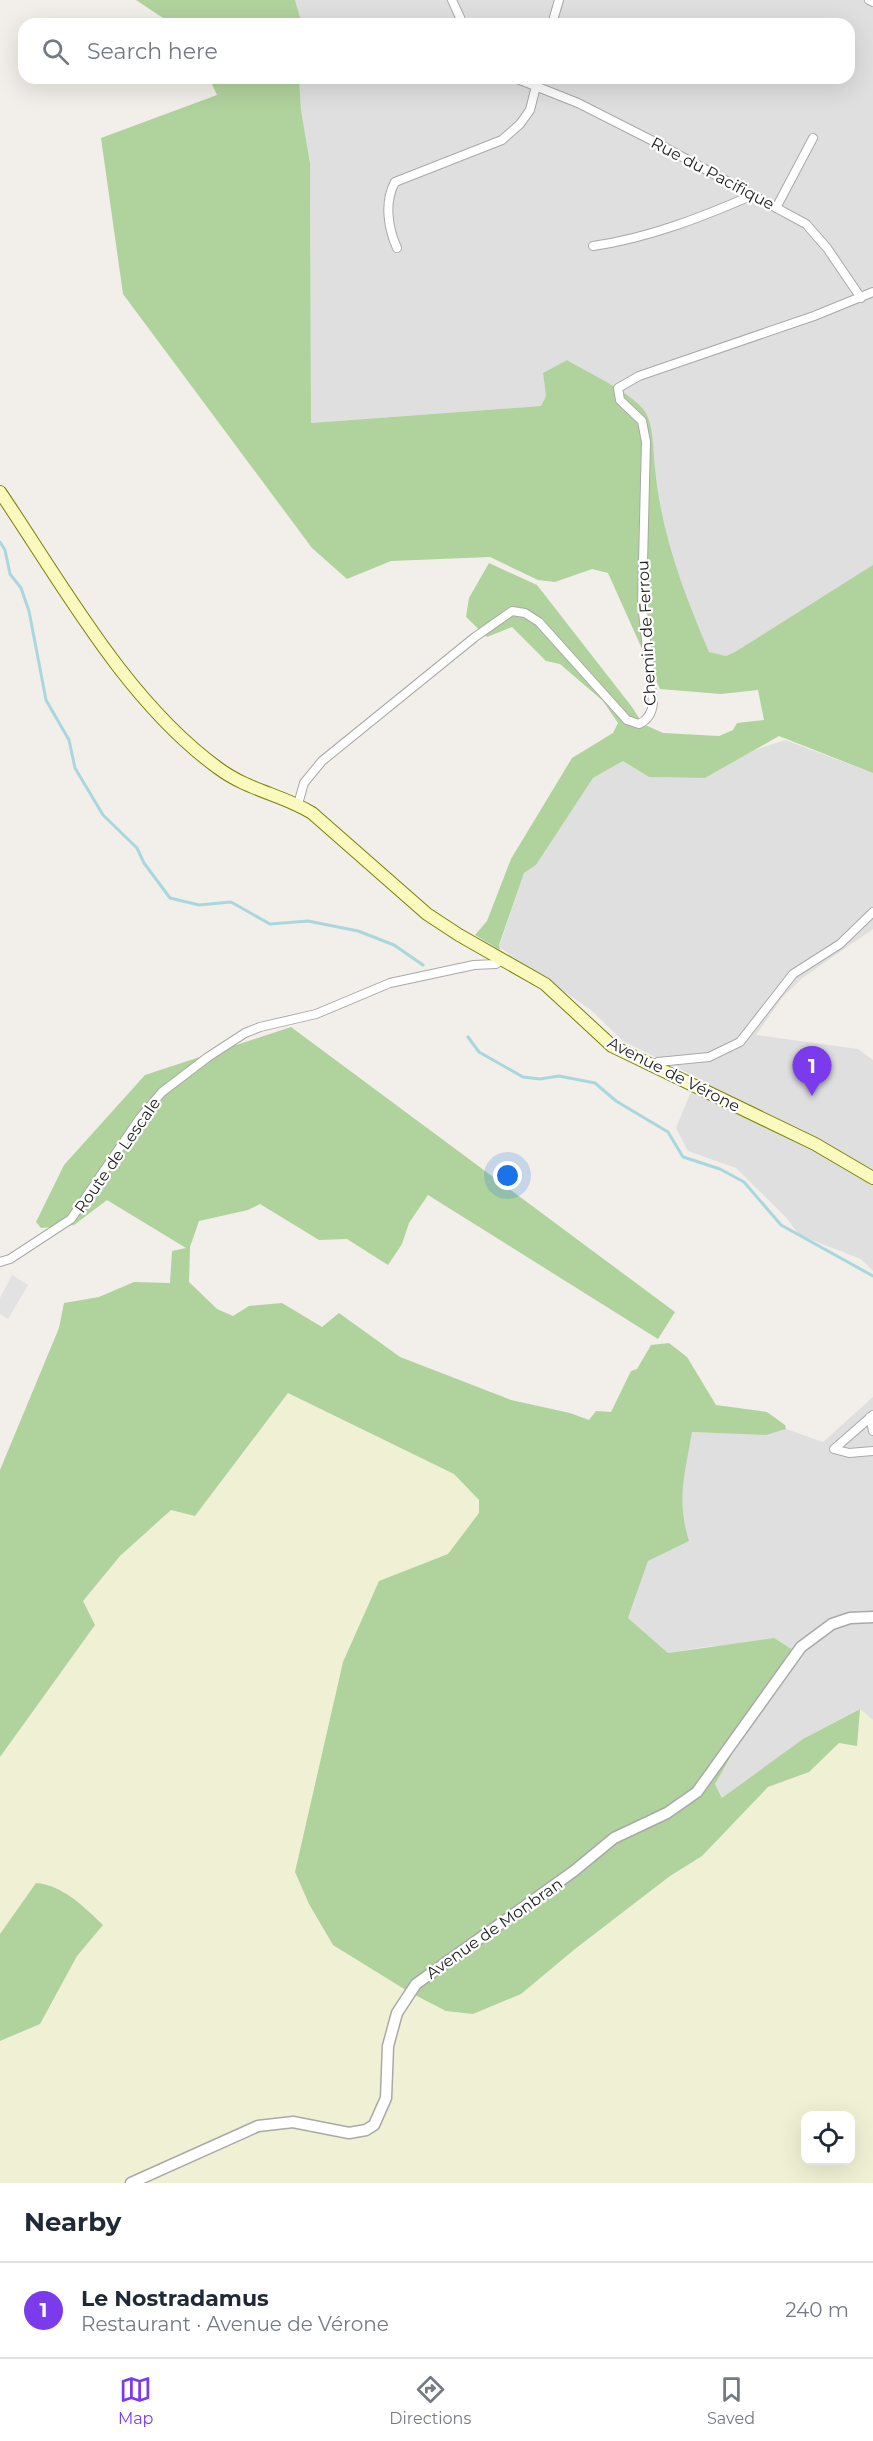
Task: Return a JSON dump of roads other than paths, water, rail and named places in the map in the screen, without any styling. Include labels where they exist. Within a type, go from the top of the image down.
[{"type":"main road","name":"Avenue de Vérone","points":[[0,492],[131,682],[200,754],[233,779],[251,789],[298,804],[324,822],[428,914],[487,952],[545,984],[612,1046],[816,1144],[873,1178]]},
{"type":"street","points":[[452,0],[460,18]]},
{"type":"street","points":[[554,18],[559,0]]},
{"type":"street","points":[[869,0],[873,3]]},
{"type":"street","points":[[397,248],[391,235],[388,203],[394,182],[502,140],[520,124],[530,110],[537,84]]},
{"type":"street","name":"Rue du Pacifique","points":[[539,84],[806,224],[827,248],[861,298]]},
{"type":"street","points":[[777,208],[813,138]]},
{"type":"street","points":[[593,246],[642,237],[753,195]]},
{"type":"street","name":"Chemin de Ferrou","points":[[298,804],[304,783],[322,761],[475,637],[512,611],[525,613],[539,622],[627,720],[639,724],[643,722],[650,714],[653,703],[642,603],[646,447],[642,421],[620,400],[618,388],[639,376],[873,292]]},
{"type":"street","points":[[653,1066],[658,1062],[709,1057],[740,1042],[793,974],[840,944],[873,912]]},
{"type":"street","name":"Route de Lescale","points":[[0,1262],[10,1259],[71,1219],[158,1096],[208,1057],[260,1027],[316,1014],[390,982],[496,964],[503,959]]},
{"type":"street","points":[[872,1416],[873,1431]]},
{"type":"street","points":[[872,1416],[834,1449],[849,1453],[873,1451]]},
{"type":"street","name":"Avenue de Monbran","points":[[131,2183],[258,2126],[293,2122],[349,2133],[374,2126],[386,2098],[388,2046],[397,2013],[416,1984],[574,1871],[614,1838],[667,1813],[697,1792],[801,1647],[832,1624],[843,1619],[873,1617]]},
{"type":"waterway","points":[[0,542],[5,550],[10,574],[21,588],[29,611],[46,700],[69,740],[75,768],[103,815],[137,848],[144,863],[170,898],[199,905],[231,902],[270,924],[308,921],[358,931],[394,945],[423,965]]},
{"type":"waterway","points":[[468,1037],[479,1052],[523,1077],[540,1079],[559,1076],[595,1083],[616,1101],[668,1132],[683,1157],[720,1169],[744,1182],[781,1225],[873,1276]]},
{"type":"place","name":"Le Nostradamus","points":[[812,1096]]}]
